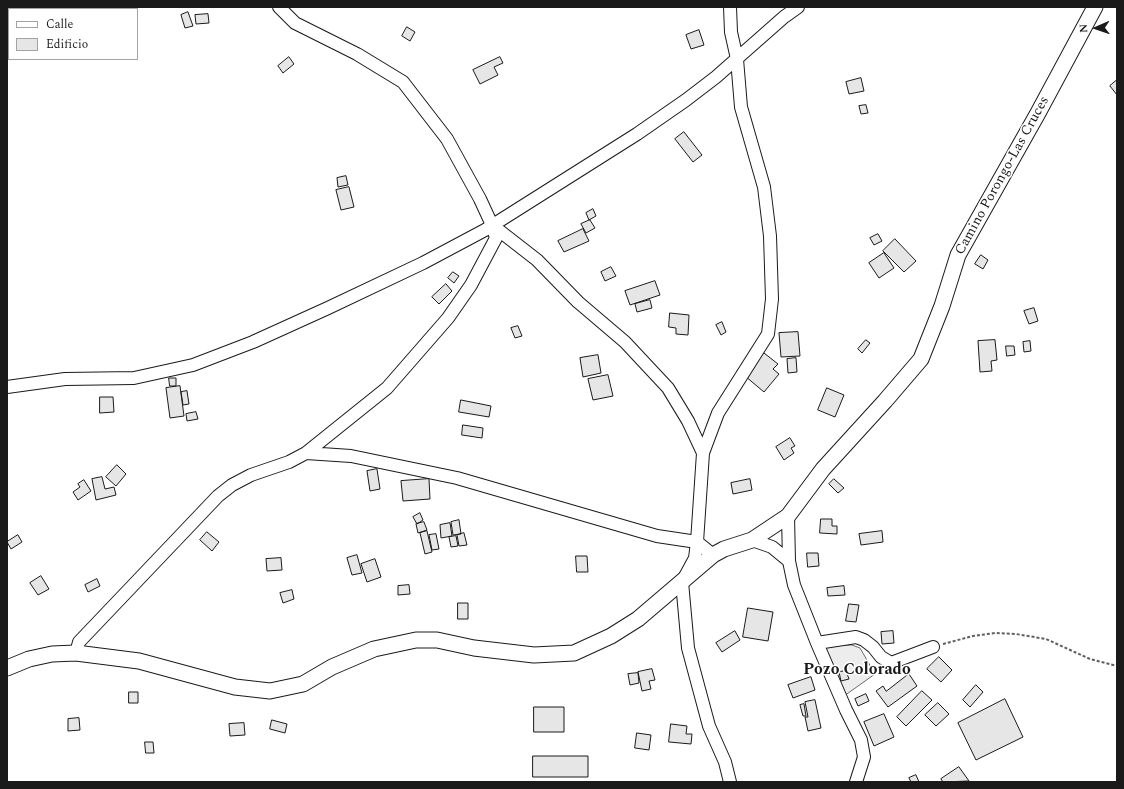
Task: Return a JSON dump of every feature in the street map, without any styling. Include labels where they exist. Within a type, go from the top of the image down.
[{"type":"main road","name":"Camino Porongo-Las Cruces","points":[[7,668],[29,659],[52,654],[76,653],[139,661],[235,687],[270,691],[303,684],[332,667],[374,649],[416,640],[437,640],[474,648],[534,655],[574,653],[611,636],[638,619],[713,555],[724,549],[752,540],[788,516],[823,469],[921,359],[942,306],[958,255],[1038,113],[1095,7]]},
{"type":"street","points":[[76,653],[79,642],[218,496],[232,485],[251,475],[289,462],[306,453],[387,388],[448,318],[471,285],[496,238],[492,225],[480,199],[447,139],[403,82],[357,54],[296,23],[279,7]]},
{"type":"street","points":[[730,7],[731,32],[737,59],[741,108],[764,187],[770,236],[772,299],[768,334],[718,413],[703,453],[695,558],[682,582],[688,648],[709,726],[725,762],[730,782]]},
{"type":"street","points":[[7,387],[65,379],[134,378],[193,365],[253,342],[423,263],[485,230],[637,134],[686,100],[737,59],[784,17],[798,7]]},
{"type":"street","points":[[492,225],[537,260],[578,302],[625,342],[668,388],[688,422],[703,453]]},
{"type":"street","points":[[306,453],[351,456],[457,478],[657,536],[697,542],[713,555]]},
{"type":"street","points":[[788,516],[789,561],[794,585],[846,710],[861,740],[864,757],[856,782]]},
{"type":"street","points":[[752,540],[772,547],[789,561]]},
{"type":"street","points":[[817,642],[856,637],[873,646],[881,657],[891,663],[933,647]]},
{"type":"path","points":[[933,647],[973,636],[995,633],[1016,634],[1046,639],[1090,659],[1117,666]]},
{"type":"shaded area","points":[[852,645],[860,648],[875,674],[844,696],[825,646]]},
{"type":"building","points":[[188,12],[193,26],[185,28],[181,15]]},
{"type":"building","points":[[208,14],[209,23],[196,24],[195,15]]},
{"type":"building","points":[[407,27],[415,32],[410,41],[402,36]]},
{"type":"building","points":[[699,30],[704,45],[691,49],[686,35]]},
{"type":"building","points":[[289,57],[294,64],[283,73],[278,66]]},
{"type":"building","points":[[500,57],[503,63],[494,67],[498,75],[480,84],[473,70]]},
{"type":"building","points":[[861,78],[864,91],[849,94],[846,82]]},
{"type":"building","points":[[1117,80],[1117,95],[1110,86]]},
{"type":"building","points":[[866,105],[868,113],[861,114],[859,106]]},
{"type":"building","points":[[684,132],[702,155],[693,162],[675,139]]},
{"type":"building","points":[[346,176],[348,185],[338,187],[337,178]]},
{"type":"building","points":[[349,187],[354,207],[341,210],[336,190]]},
{"type":"building","points":[[593,209],[596,216],[589,220],[586,213]]},
{"type":"building","points":[[590,220],[595,228],[586,233],[581,224]]},
{"type":"building","points":[[583,229],[589,241],[564,252],[558,241]]},
{"type":"building","points":[[878,234],[882,241],[874,245],[870,238]]},
{"type":"building","points":[[895,239],[916,261],[904,272],[883,251]]},
{"type":"building","points":[[884,253],[894,268],[879,278],[869,263]]},
{"type":"building","points":[[981,255],[988,260],[983,269],[975,264]]},
{"type":"building","points":[[611,267],[616,276],[605,281],[601,272]]},
{"type":"building","points":[[453,272],[459,276],[454,283],[448,278]]},
{"type":"building","points":[[655,281],[660,295],[630,305],[625,291]]},
{"type":"building","points":[[446,284],[452,291],[439,304],[432,297]]},
{"type":"building","points":[[650,300],[652,308],[637,312],[635,304]]},
{"type":"building","points":[[1034,308],[1038,321],[1029,324],[1024,311]]},
{"type":"building","points":[[670,313],[689,315],[688,335],[676,334],[676,328],[669,327]]},
{"type":"building","points":[[722,322],[726,332],[721,335],[716,325]]},
{"type":"building","points":[[518,326],[522,336],[515,338],[511,328]]},
{"type":"building","points":[[798,332],[800,356],[781,357],[779,333]]},
{"type":"building","points":[[866,340],[870,343],[862,353],[858,349]]},
{"type":"building","points":[[995,340],[997,360],[991,361],[992,371],[980,372],[978,341]]},
{"type":"building","points":[[1030,341],[1031,351],[1024,352],[1023,342]]},
{"type":"building","points":[[1006,346],[1014,346],[1015,355],[1007,356]]},
{"type":"building","points":[[764,353],[778,364],[773,369],[779,374],[764,392],[745,376]]},
{"type":"building","points":[[598,355],[601,373],[583,377],[580,358]]},
{"type":"building","points":[[796,358],[797,372],[788,373],[787,359]]},
{"type":"building","points":[[608,375],[613,396],[593,400],[588,379]]},
{"type":"building","points":[[169,378],[176,378],[176,386],[170,386]]},
{"type":"building","points":[[180,386],[184,416],[170,418],[166,388]]},
{"type":"building","points":[[827,388],[844,395],[835,417],[818,410]]},
{"type":"building","points":[[187,391],[189,404],[183,405],[181,392]]},
{"type":"building","points":[[100,397],[113,397],[114,412],[100,413]]},
{"type":"building","points":[[461,400],[491,406],[489,417],[459,412]]},
{"type":"building","points":[[196,412],[198,419],[187,421],[186,414]]},
{"type":"building","points":[[463,425],[483,428],[482,438],[462,435]]},
{"type":"building","points":[[790,438],[795,446],[791,448],[794,453],[784,460],[776,447]]},
{"type":"building","points":[[117,465],[126,474],[116,486],[106,477]]},
{"type":"building","points":[[377,469],[380,489],[370,491],[367,471]]},
{"type":"building","points":[[102,477],[105,489],[114,487],[116,495],[96,500],[92,479]]},
{"type":"building","points":[[429,479],[430,499],[403,501],[401,481]]},
{"type":"building","points":[[750,479],[752,490],[733,494],[731,483]]},
{"type":"building","points":[[834,479],[844,488],[838,493],[829,484]]},
{"type":"building","points":[[84,480],[91,491],[78,500],[73,492],[80,487],[78,484]]},
{"type":"building","points":[[420,513],[423,520],[417,524],[413,517]]},
{"type":"building","points":[[821,519],[832,519],[832,526],[837,526],[837,534],[820,533]]},
{"type":"building","points":[[459,520],[461,534],[453,535],[451,522]]},
{"type":"building","points":[[424,522],[427,530],[418,533],[416,524]]},
{"type":"building","points":[[450,523],[452,536],[441,538],[440,525]]},
{"type":"building","points":[[427,531],[432,552],[425,554],[420,533]]},
{"type":"building","points":[[882,531],[883,542],[861,545],[859,534]]},
{"type":"building","points":[[207,532],[219,542],[212,551],[200,540]]},
{"type":"building","points":[[464,533],[467,545],[459,546],[457,535]]},
{"type":"building","points":[[436,534],[439,549],[432,550],[429,535]]},
{"type":"building","points":[[18,535],[22,542],[11,549],[7,542]]},
{"type":"building","points":[[456,536],[458,546],[451,547],[449,537]]},
{"type":"building","points":[[807,553],[818,553],[819,566],[808,567]]},
{"type":"building","points":[[357,555],[362,573],[352,575],[347,558]]},
{"type":"building","points":[[576,556],[587,556],[588,572],[577,572]]},
{"type":"building","points":[[281,558],[282,570],[267,571],[266,559]]},
{"type":"building","points":[[375,559],[381,577],[367,582],[361,564]]},
{"type":"building","points":[[41,576],[49,589],[38,595],[30,583]]},
{"type":"building","points":[[97,579],[100,586],[88,592],[85,585]]},
{"type":"building","points":[[409,585],[410,594],[398,595],[398,586]]},
{"type":"building","points":[[844,586],[845,595],[828,596],[827,588]]},
{"type":"building","points":[[292,590],[294,599],[283,603],[280,593]]},
{"type":"building","points":[[458,603],[468,603],[468,619],[458,619]]},
{"type":"building","points":[[849,604],[859,605],[856,622],[846,621]]},
{"type":"building","points":[[748,608],[773,612],[768,641],[743,637]]},
{"type":"building","points":[[735,631],[740,640],[722,652],[716,643]]},
{"type":"building","points":[[893,631],[894,643],[882,644],[881,632]]},
{"type":"building","points":[[939,657],[952,670],[941,682],[927,669]]},
{"type":"building","points":[[652,669],[655,680],[649,681],[651,689],[642,691],[638,672]]},
{"type":"building","points":[[846,671],[849,679],[841,681],[839,672]]},
{"type":"building","points":[[638,673],[639,683],[630,685],[628,674]]},
{"type":"building","points":[[909,674],[917,686],[888,707],[876,691],[883,686],[886,691]]},
{"type":"building","points":[[811,677],[815,690],[793,698],[788,685]]},
{"type":"building","points":[[976,685],[983,692],[970,707],[963,700]]},
{"type":"building","points":[[922,691],[932,700],[906,726],[897,717]]},
{"type":"building","points":[[129,692],[138,692],[138,703],[129,703]]},
{"type":"building","points":[[866,694],[869,701],[858,706],[855,699]]},
{"type":"building","points":[[1005,699],[1023,737],[976,760],[958,723]]},
{"type":"building","points":[[815,700],[821,728],[808,731],[805,717],[808,717],[805,702]]},
{"type":"building","points":[[938,703],[949,714],[936,726],[925,715]]},
{"type":"building","points":[[804,704],[806,716],[803,716],[800,705]]},
{"type":"building","points":[[534,707],[564,707],[564,732],[534,732]]},
{"type":"building","points":[[884,714],[894,737],[874,746],[864,722]]},
{"type":"building","points":[[79,718],[80,730],[68,731],[68,719]]},
{"type":"building","points":[[272,720],[287,724],[285,733],[270,729]]},
{"type":"building","points":[[244,723],[245,735],[230,736],[229,724]]},
{"type":"building","points":[[671,724],[687,726],[686,734],[692,734],[691,744],[669,742]]},
{"type":"building","points":[[637,733],[651,735],[649,750],[635,748]]},
{"type":"building","points":[[145,742],[153,742],[154,753],[146,753]]},
{"type":"building","points":[[533,756],[588,756],[588,777],[533,777]]},
{"type":"building","points":[[959,767],[969,781],[943,782],[941,779]]},
{"type":"building","points":[[916,775],[919,782],[911,782],[909,778]]},
{"type":"district","name":"Pozo Colorado","points":[[857,671]]}]
